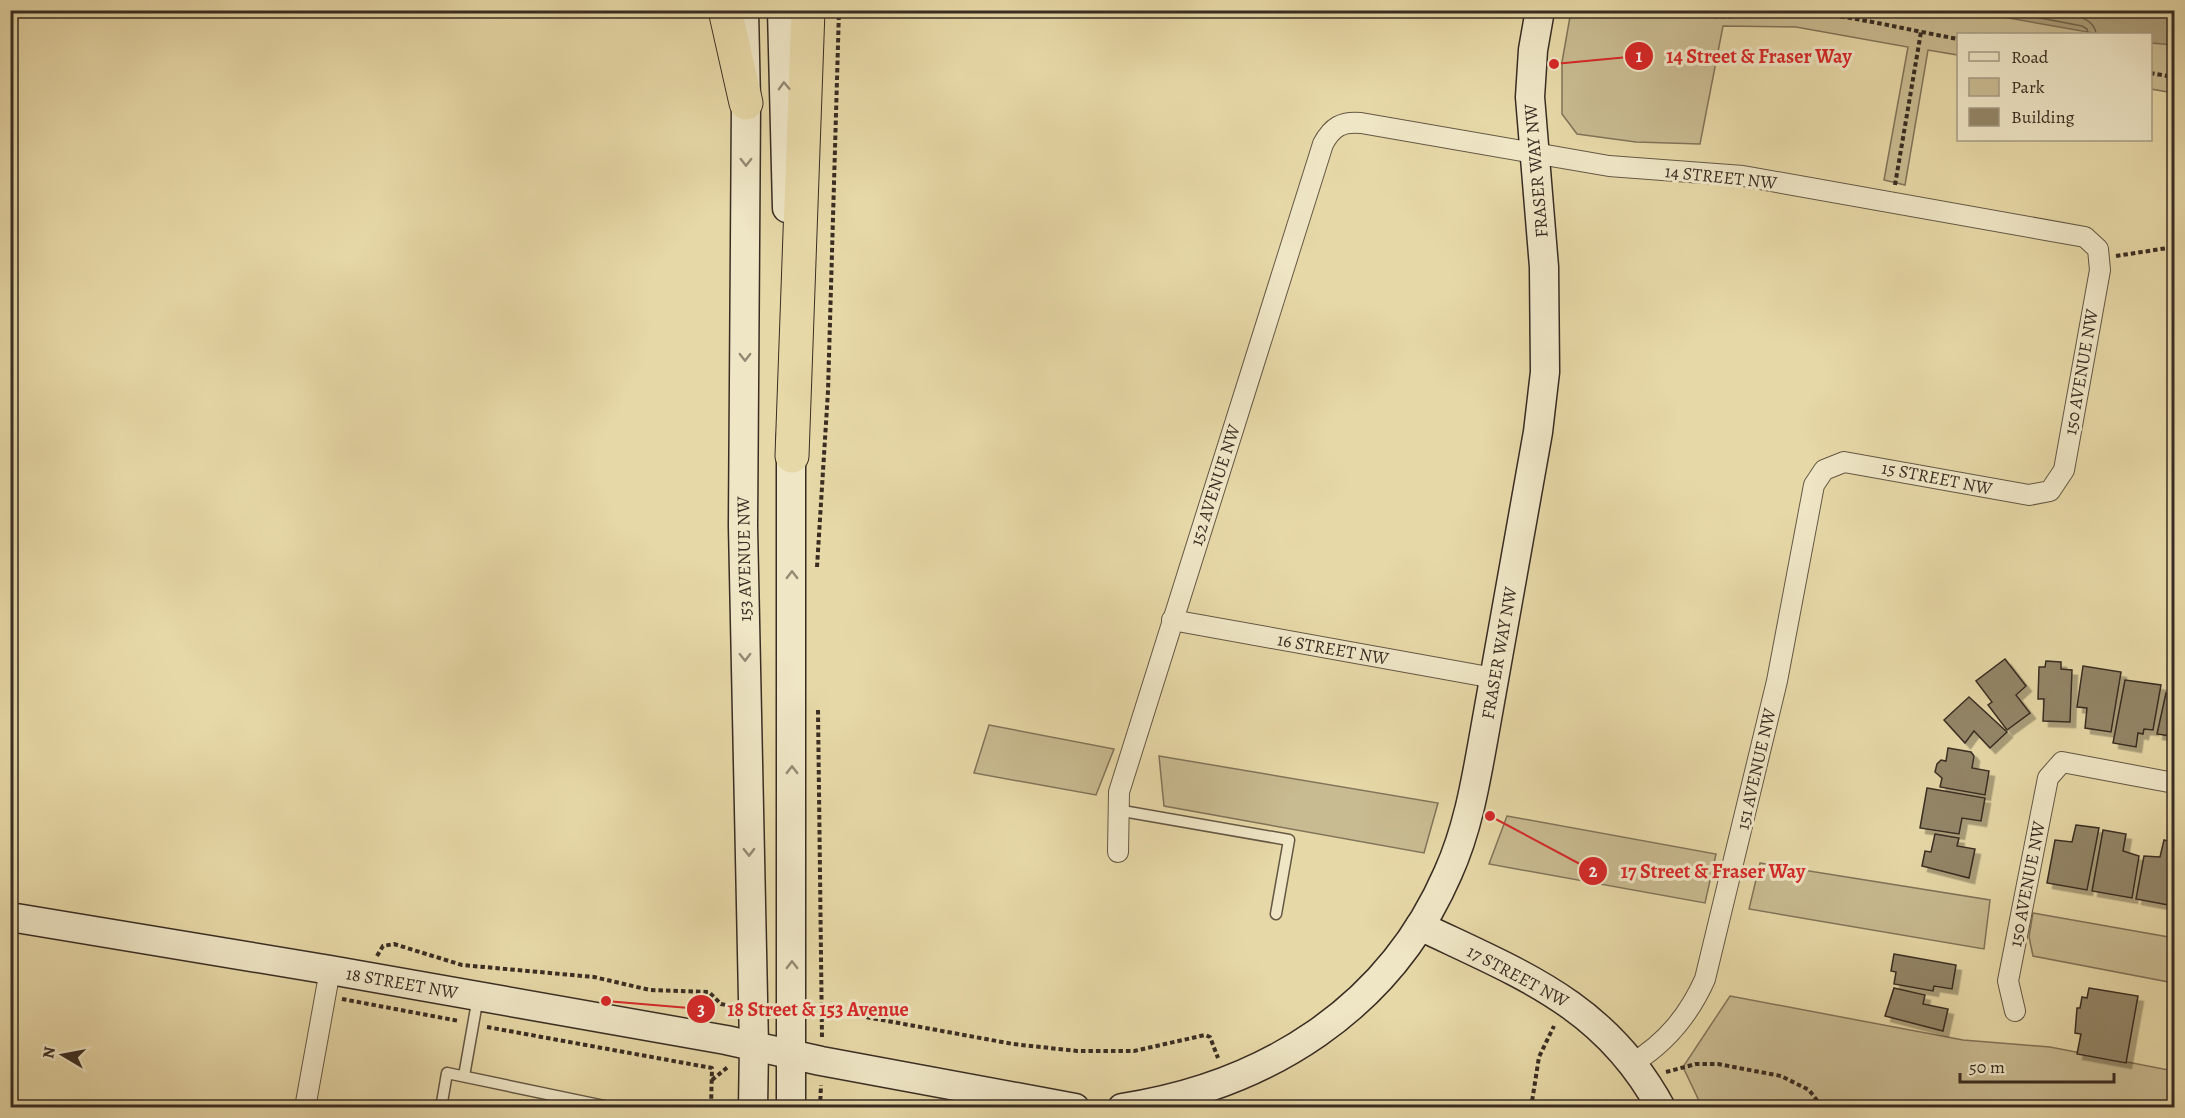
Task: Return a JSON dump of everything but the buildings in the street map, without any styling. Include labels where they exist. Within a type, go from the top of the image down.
[{"type":"highway","points":[[725,10],[746,103]]},
{"type":"highway","points":[[792,456],[808,10]]},
{"type":"street","name":"153 AVENUE NW","points":[[744,10],[746,103],[742,525],[754,1046],[753,1107]]},
{"type":"street","points":[[782,10],[792,456],[791,1107]]},
{"type":"street","name":"FRASER WAY NW","points":[[1122,1107],[1163,1100],[1206,1088],[1288,1053],[1353,1006],[1387,970],[1419,926],[1438,895],[1460,844],[1474,789],[1494,678],[1538,432],[1545,372],[1544,277],[1530,97],[1533,50],[1540,10]]},
{"type":"street","name":"14 STREET NW","points":[[1338,125],[1348,122],[1361,123],[1641,169],[1743,176],[2076,234],[2085,237],[2099,253]]},
{"type":"street","name":"152 AVENUE NW","points":[[1118,852],[1119,792],[1323,144],[1329,133],[1338,125]]},
{"type":"street","name":"150 AVENUE NW","points":[[2050,491],[2064,470],[2099,253]]},
{"type":"street","name":"15 STREET NW","points":[[1824,470],[1833,464],[1853,462],[2029,495],[2050,491]]},
{"type":"street","name":"151 AVENUE NW","points":[[1633,1063],[1659,1045],[1674,1030],[1698,996],[1705,979],[1777,681],[1811,496],[1814,485],[1824,470]]},
{"type":"street","name":"16 STREET NW","points":[[1172,620],[1494,678]]},
{"type":"street","name":"150 AVENUE NW","points":[[2015,1011],[2008,981],[2048,778],[2062,762],[2175,783]]},
{"type":"street","name":"18 STREET NW","points":[[10,917],[478,996],[754,1046],[792,1055]]},
{"type":"street","name":"17 STREET NW","points":[[1419,926],[1557,995],[1597,1024],[1633,1063]]},
{"type":"street","points":[[305,1107],[330,970]]},
{"type":"street","points":[[792,1055],[1075,1107]]},
{"type":"street","points":[[1633,1063],[1661,1107]]},
{"type":"lane","points":[[1117,810],[1289,840],[1276,914]]},
{"type":"lane","points":[[464,1076],[478,996]]},
{"type":"lane","points":[[441,1107],[447,1073],[579,1104],[612,1107]]},
{"type":"path","points":[[817,577],[828,391],[839,10]]},
{"type":"path","points":[[1684,10],[1695,15],[1718,17],[1803,12],[1957,39]]},
{"type":"path","points":[[1892,202],[1921,32]]},
{"type":"path","points":[[2152,73],[2175,77]]},
{"type":"path","points":[[2099,253],[2175,247]]},
{"type":"path","points":[[818,705],[822,1031]]},
{"type":"path","points":[[377,956],[383,946],[394,944],[462,965],[594,977],[650,990],[709,992],[721,1004]]},
{"type":"path","points":[[345,1000],[454,1020]]},
{"type":"path","points":[[822,1009],[1013,1044],[1077,1051],[1134,1051],[1205,1035],[1210,1037],[1220,1064]]},
{"type":"path","points":[[1531,1107],[1539,1057],[1554,1026]]},
{"type":"path","points":[[492,1028],[712,1068],[711,1107]]},
{"type":"path","points":[[1665,1072],[1696,1064],[1718,1064],[1781,1076],[1809,1090],[1823,1107]]},
{"type":"path","points":[[712,1080],[729,1066]]},
{"type":"path","points":[[820,1107],[821,1096]]},
{"type":"green space","points":[[1571,11],[2174,11],[2174,93],[2152,89],[2152,33],[1957,33],[1957,55],[1928,50],[1905,185],[1884,180],[1908,47],[1796,27],[1723,26],[1700,144],[1636,142],[1577,134],[1562,114],[1562,62]]},
{"type":"green space","points":[[989,725],[1114,749],[1096,795],[974,773]]},
{"type":"green space","points":[[1159,756],[1438,803],[1424,853],[1164,806]]},
{"type":"green space","points":[[1507,816],[1716,854],[1705,903],[1489,864]]},
{"type":"green space","points":[[1760,863],[1990,900],[1984,949],[1749,909]]},
{"type":"green space","points":[[2033,913],[2174,938],[2174,983],[2033,956],[2029,937]]},
{"type":"green space","points":[[1730,996],[1963,1040],[2050,1047],[2174,1071],[2174,1107],[1702,1107],[1683,1067]]},
{"type":"water","points":[[1969,11],[2174,11],[2174,45],[2152,43],[2152,33],[2093,33]]},
{"type":"place","name":"14 Street & Fraser Way","points":[[1554,64]]},
{"type":"place","name":"17 Street & Fraser Way","points":[[1490,816]]},
{"type":"place","name":"18 Street & 153 Avenue","points":[[606,1001]]}]
